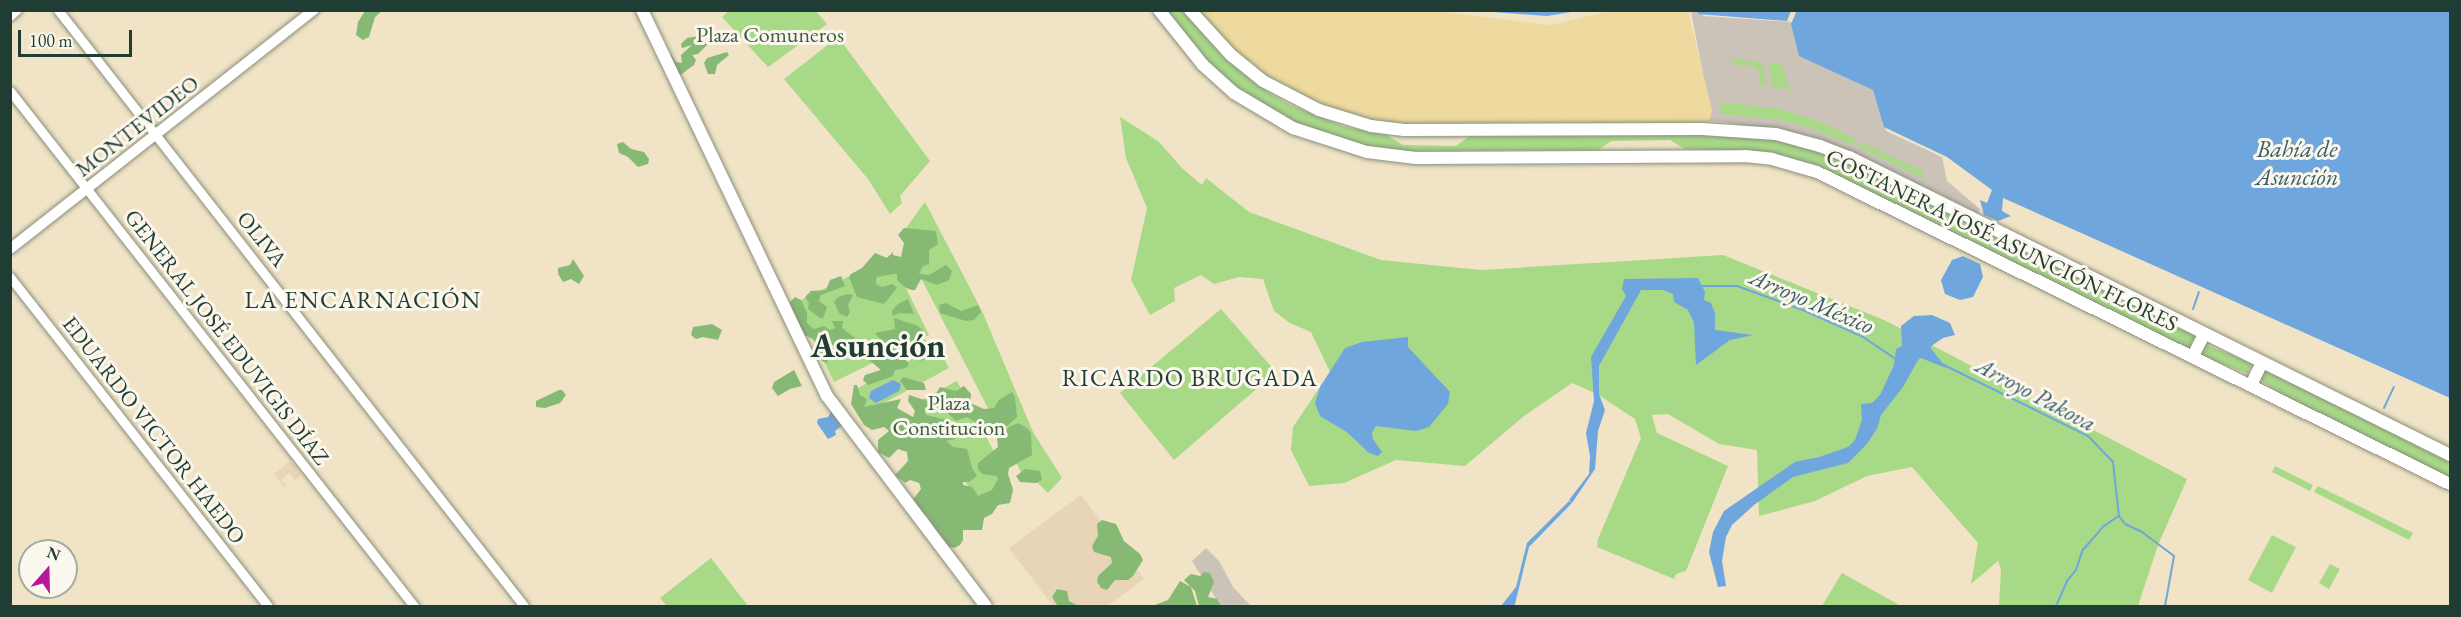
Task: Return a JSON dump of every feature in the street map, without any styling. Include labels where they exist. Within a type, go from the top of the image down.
[{"type":"highway","points":[[642,10],[827,396],[986,606]]},
{"type":"highway","name":"COSTANERA JOSÉ ASUNCIÓN FLORES","points":[[1159,10],[1203,65],[1234,93],[1293,128],[1341,146],[1374,154],[1416,158],[1697,156],[1772,159],[1842,182],[2451,484]]},
{"type":"highway","name":"COSTANERA JOSÉ ASUNCIÓN FLORES","points":[[1190,10],[1231,55],[1263,81],[1296,100],[1347,120],[1404,130],[1695,129],[1776,134],[1820,146],[1849,157],[1993,231],[2451,455]]},
{"type":"highway","points":[[2193,356],[2204,334]]},
{"type":"highway","points":[[2251,385],[2262,362]]},
{"type":"main road","points":[[10,16],[17,10]]},
{"type":"main road","name":"MONTEVIDEO","points":[[10,249],[88,190],[314,10]]},
{"type":"street","name":"OLIVA","points":[[58,10],[524,606]]},
{"type":"street","name":"GENERAL JOSÉ EDUVIGIS DÍAZ","points":[[10,91],[414,606]]},
{"type":"street","name":"EDUARDO VICTOR HAEDO","points":[[10,277],[268,606]]},
{"type":"shaded area","points":[[1691,11],[1701,11],[1703,16],[1791,22],[1800,56],[1873,85],[1886,131],[1942,157],[1947,181],[1980,209],[1978,213],[1854,153],[1792,132],[1716,121],[1698,121],[1710,111]]},
{"type":"shaded area","points":[[288,463],[292,463],[301,475],[295,480],[289,473],[281,480],[287,486],[284,488],[274,474]]},
{"type":"shaded area","points":[[1081,495],[1144,579],[1107,606],[1053,606],[1009,548]]},
{"type":"shaded area","points":[[1206,548],[1219,561],[1233,587],[1251,606],[1220,605],[1192,561]]},
{"type":"green space","name":"Plaza Comuneros","points":[[730,10],[816,11],[827,24],[768,67],[722,17]]},
{"type":"green space","points":[[365,11],[382,11],[375,17],[369,37],[363,40],[356,35],[358,22]]},
{"type":"green space","points":[[1183,11],[1223,57],[1269,93],[1290,105],[1345,127],[1385,134],[1403,145],[1456,146],[1471,135],[1699,133],[1781,139],[1838,158],[2195,337],[2186,349],[1830,172],[1753,152],[1685,149],[1670,140],[1611,141],[1598,150],[1402,151],[1370,147],[1311,132],[1261,107],[1213,68],[1167,13]]},
{"type":"green space","points":[[699,36],[708,44],[698,54],[692,55],[696,60],[694,65],[679,76],[668,56],[671,54],[676,62],[682,63],[681,55],[692,45],[682,48],[681,44],[687,38]]},
{"type":"green space","points":[[838,37],[930,161],[900,196],[902,203],[890,214],[868,179],[784,79]]},
{"type":"green space","points":[[727,52],[729,55],[717,65],[715,74],[708,74],[704,63],[707,58]]},
{"type":"green space","points":[[1730,59],[1762,62],[1766,85],[1758,85],[1761,82],[1757,67],[1732,64]]},
{"type":"green space","points":[[1768,63],[1783,65],[1788,86],[1793,88],[1792,92],[1783,85],[1778,90],[1773,88]]},
{"type":"green space","points":[[1720,102],[1783,110],[1813,119],[1856,139],[1853,145],[1810,128],[1780,120],[1722,114]]},
{"type":"green space","points":[[1120,117],[1158,141],[1183,169],[1202,185],[1206,178],[1249,212],[1381,260],[1481,270],[1723,255],[1884,320],[2187,479],[2158,545],[2138,606],[1999,606],[2001,570],[1998,561],[1971,584],[1978,543],[1912,467],[1867,476],[1815,501],[1759,516],[1757,450],[1719,444],[1668,414],[1652,415],[1657,433],[1728,466],[1686,571],[1676,574],[1674,579],[1597,547],[1598,539],[1641,438],[1635,419],[1597,394],[1572,383],[1524,416],[1465,466],[1396,460],[1344,483],[1309,486],[1291,450],[1293,427],[1330,372],[1311,332],[1290,323],[1274,311],[1263,279],[1239,277],[1214,284],[1201,275],[1174,288],[1175,301],[1150,315],[1131,280],[1147,208],[1126,158]]},
{"type":"green space","points":[[1859,141],[1922,171],[1924,179],[1857,146]]},
{"type":"green space","points":[[623,142],[631,149],[644,152],[649,159],[648,164],[638,167],[628,157],[619,153],[617,144]]},
{"type":"green space","points":[[925,202],[982,311],[1033,432],[1062,478],[1048,493],[1038,483],[1025,480],[904,245],[903,235],[906,228]]},
{"type":"green space","points":[[904,228],[936,231],[938,244],[929,250],[929,264],[923,266],[919,274],[929,275],[946,265],[952,271],[949,280],[937,285],[921,279],[915,290],[912,290],[897,280],[897,274],[893,274],[877,277],[876,280],[876,284],[882,287],[893,284],[897,288],[884,304],[857,297],[849,277],[851,274],[862,268],[875,253],[887,258],[893,252],[893,255],[901,257],[904,243],[898,235]]},
{"type":"green space","points":[[890,256],[929,335],[834,382],[795,303]]},
{"type":"green space","points":[[573,259],[584,276],[579,284],[571,279],[563,282],[558,274],[558,268],[570,265]]},
{"type":"green space","points":[[841,276],[845,286],[821,295],[819,301],[827,307],[823,318],[820,318],[808,309],[809,303],[805,297],[811,291],[826,290],[830,280]]},
{"type":"green space","points":[[853,295],[848,305],[850,312],[847,317],[839,313],[834,302],[838,297]]},
{"type":"green space","points":[[795,297],[801,300],[807,313],[807,323],[814,329],[824,326],[830,330],[835,328],[832,321],[843,321],[842,328],[855,338],[855,347],[863,349],[863,355],[854,357],[854,351],[844,346],[840,340],[832,345],[821,345],[828,360],[827,363],[822,361],[814,345],[816,341],[807,336],[802,337],[790,302]]},
{"type":"green space","points":[[908,299],[914,314],[899,313],[893,316],[892,311],[898,304]]},
{"type":"green space","points":[[946,303],[961,311],[978,305],[981,312],[974,320],[966,321],[940,313],[939,305]]},
{"type":"green space","points":[[1221,309],[1276,372],[1174,460],[1120,393]]},
{"type":"green space","points":[[894,318],[918,326],[923,331],[920,336],[940,353],[920,361],[908,355],[905,359],[909,364],[906,368],[895,370],[893,376],[868,385],[863,380],[865,375],[881,370],[869,360],[867,353],[873,351],[881,353],[883,343],[875,333],[895,329]]},
{"type":"green space","points":[[712,324],[722,330],[718,340],[703,337],[696,339],[691,335],[693,327]]},
{"type":"green space","points":[[2204,344],[2251,363],[2248,374],[2200,355]]},
{"type":"green space","points":[[937,346],[949,368],[869,411],[864,411],[856,389]]},
{"type":"green space","points":[[794,370],[802,386],[790,389],[778,396],[772,388],[774,382]]},
{"type":"green space","points":[[2264,370],[2450,461],[2450,478],[2280,393],[2259,379]]},
{"type":"green space","points":[[903,377],[924,383],[926,390],[907,390],[900,381]]},
{"type":"green space","name":"Plaza Constitucion","points":[[957,381],[1013,488],[984,510],[914,404]]},
{"type":"green space","points":[[854,385],[857,385],[860,395],[867,399],[864,407],[901,399],[897,408],[913,417],[915,411],[908,401],[909,395],[931,402],[932,407],[925,412],[926,415],[952,421],[960,432],[955,439],[946,441],[953,447],[967,449],[972,468],[977,476],[969,482],[963,482],[963,485],[972,487],[978,496],[992,490],[998,479],[997,476],[982,474],[978,469],[978,463],[998,447],[997,437],[1009,427],[1018,423],[1027,428],[1031,433],[1032,455],[1009,468],[1008,474],[1013,490],[1010,503],[998,505],[992,514],[984,518],[982,530],[963,530],[963,540],[960,545],[954,548],[945,545],[926,515],[916,509],[911,502],[921,489],[919,483],[910,480],[905,483],[895,475],[908,461],[907,452],[898,449],[889,458],[878,452],[878,440],[889,431],[884,427],[872,430],[864,425],[851,404]]},
{"type":"green space","points":[[964,386],[971,394],[970,403],[984,409],[994,408],[999,400],[1012,392],[1015,397],[1017,417],[1007,426],[985,428],[967,417],[956,421],[949,415],[946,399],[937,392],[940,387],[956,391]]},
{"type":"green space","points":[[559,390],[566,395],[560,403],[545,408],[536,407],[536,401]]},
{"type":"green space","points":[[2275,466],[2313,485],[2310,491],[2272,472]]},
{"type":"green space","points":[[1025,469],[1040,471],[1042,480],[1036,483],[1020,482],[1016,476]]},
{"type":"green space","points":[[2318,486],[2413,533],[2409,540],[2314,492]]},
{"type":"green space","points":[[1102,520],[1116,524],[1124,541],[1140,554],[1143,560],[1133,576],[1128,580],[1115,580],[1107,590],[1101,588],[1097,582],[1098,576],[1112,563],[1111,557],[1094,552],[1092,546],[1098,536],[1097,524]]},
{"type":"green space","points":[[2272,535],[2296,547],[2272,593],[2248,580]]},
{"type":"green space","points":[[711,558],[748,606],[667,606],[660,598]]},
{"type":"green space","points":[[2330,564],[2340,569],[2329,589],[2319,583]]},
{"type":"green space","points":[[1204,572],[1210,573],[1214,582],[1208,597],[1217,599],[1221,606],[1199,606],[1195,591],[1184,580],[1191,574],[1200,576]]},
{"type":"green space","points":[[1842,573],[1901,606],[1822,606]]},
{"type":"green space","points":[[1180,581],[1191,587],[1197,606],[1152,606],[1168,600]]},
{"type":"green space","points":[[1057,589],[1067,591],[1069,601],[1078,606],[1057,605],[1052,597]]},
{"type":"sand","points":[[1428,10],[1550,25],[1611,11],[1688,11],[1712,110],[1709,125],[1406,126],[1347,118],[1266,77],[1221,37],[1199,11]]},
{"type":"water","points":[[1698,10],[1791,11],[1787,21],[1698,14]]},
{"type":"water","name":"Bahía de Asunción","points":[[1797,10],[2450,11],[2450,398],[2003,198],[2002,211],[2011,216],[1998,221],[1984,215],[1980,200],[1987,203],[1992,190],[1947,157],[1884,127],[1873,90],[1799,56],[1791,24]]},
{"type":"water","points":[[1480,11],[1577,11],[1547,16]]},
{"type":"water","points":[[1963,256],[1980,264],[1983,277],[1973,297],[1960,300],[1945,294],[1941,280],[1952,260]]},
{"type":"water","points":[[1698,278],[1705,292],[1704,300],[1711,303],[1715,313],[1715,330],[1753,335],[1730,340],[1696,365],[1694,323],[1688,310],[1674,302],[1673,294],[1663,290],[1641,290],[1599,366],[1599,394],[1605,410],[1598,431],[1595,469],[1572,503],[1569,500],[1589,474],[1590,456],[1586,433],[1594,401],[1591,357],[1626,296],[1622,289],[1624,279]]},
{"type":"water","points":[[1932,315],[1950,323],[1955,335],[1943,338],[1930,347],[1946,368],[1921,358],[1918,360],[1903,387],[1881,415],[1877,429],[1866,445],[1848,463],[1793,477],[1754,505],[1732,525],[1726,537],[1722,561],[1726,586],[1718,587],[1709,552],[1713,532],[1724,511],[1795,462],[1848,447],[1855,440],[1862,420],[1861,404],[1872,403],[1880,395],[1894,365],[1896,349],[1902,346],[1901,326],[1914,316]]},
{"type":"water","points":[[1408,337],[1408,347],[1450,392],[1448,404],[1429,427],[1416,431],[1376,426],[1372,433],[1373,439],[1382,452],[1378,456],[1369,453],[1348,433],[1320,416],[1315,403],[1320,387],[1345,348],[1362,342]]},
{"type":"water","points":[[893,380],[901,384],[899,391],[876,403],[869,398],[871,391]]},
{"type":"water","points":[[831,412],[835,413],[843,425],[835,431],[836,435],[828,439],[817,423],[818,419],[828,417]]},
{"type":"water","points":[[1569,501],[1572,503],[1529,547],[1515,604],[1501,606],[1516,587],[1527,543]]},
{"type":"waterway","name":"Arroyo México","points":[[1700,286],[1737,286],[1803,310],[1863,337],[1896,359]]},
{"type":"waterway","points":[[2193,309],[2199,292]]},
{"type":"waterway","name":"Arroyo Pakova","points":[[1942,364],[2088,436],[2113,462],[2119,516],[2125,524],[2142,532],[2174,556],[2165,606]]},
{"type":"waterway","points":[[2384,408],[2394,387]]},
{"type":"waterway","points":[[2056,606],[2067,581],[2076,570],[2082,551],[2104,526],[2119,516]]},
{"type":"district","name":"LA ENCARNACIÓN","points":[[363,300]]},
{"type":"district","name":"Asunción","points":[[878,346]]},
{"type":"district","name":"RICARDO BRUGADA","points":[[1190,378]]}]
